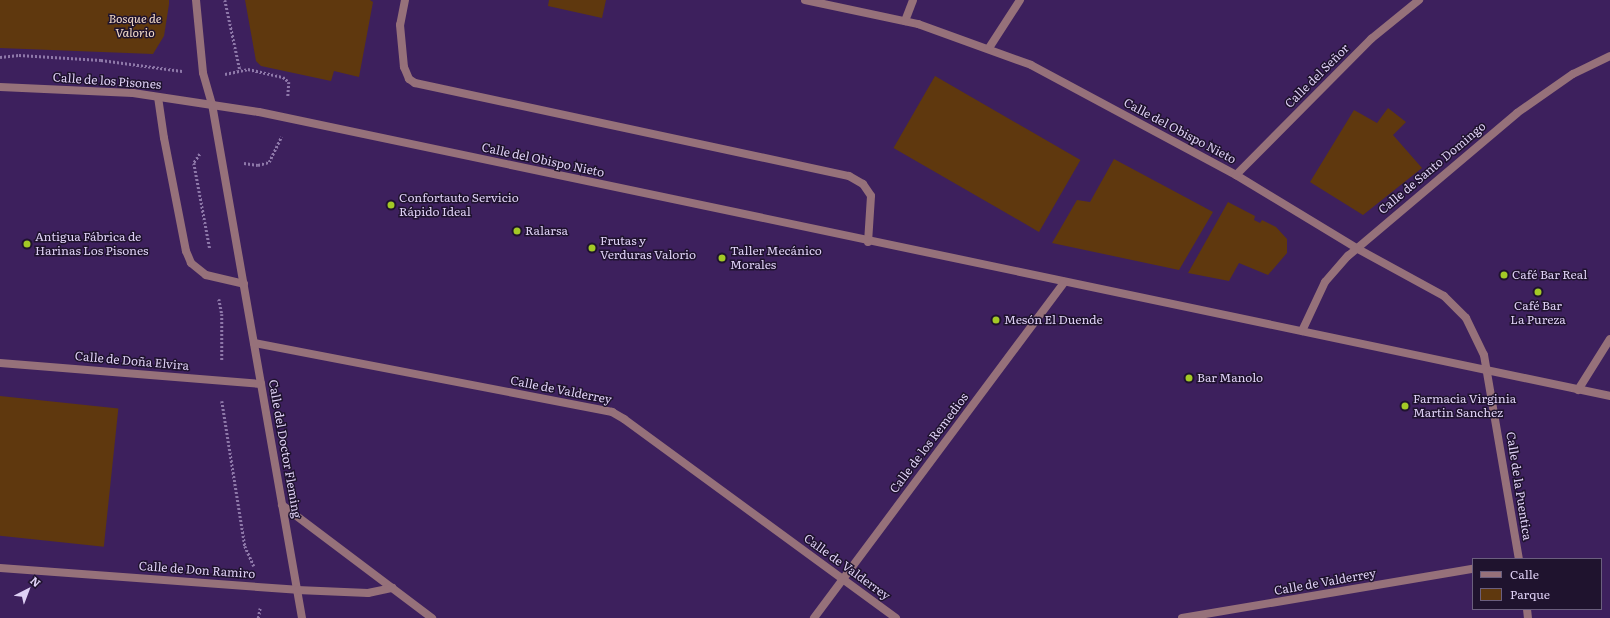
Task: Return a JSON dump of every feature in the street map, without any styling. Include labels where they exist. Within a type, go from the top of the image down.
[{"type":"street","name":"Calle del Doctor Fleming","points":[[196,0],[203,73],[212,104],[302,618]]},
{"type":"street","points":[[405,0],[400,25],[404,67],[409,79],[415,83],[848,176],[863,184],[871,196],[868,242]]},
{"type":"street","name":"Calle del Obispo Nieto","points":[[805,0],[905,21],[989,48],[1050,74],[1236,175],[1308,216],[1358,249],[1444,296],[1456,306],[1474,330],[1484,355],[1487,370]]},
{"type":"street","points":[[905,21],[913,0]]},
{"type":"street","points":[[989,48],[1020,0]]},
{"type":"street","name":"Calle del Señor","points":[[1236,175],[1371,39],[1420,0]]},
{"type":"street","name":"Calle de Santo Domingo","points":[[1302,330],[1311,306],[1325,282],[1339,264],[1512,117],[1573,74],[1610,56]]},
{"type":"street","name":"Calle de los Pisones","points":[[0,87],[158,97],[212,104]]},
{"type":"street","points":[[158,97],[164,138],[183,236],[191,263],[206,275],[244,284]]},
{"type":"street","name":"Calle del Obispo Nieto","points":[[212,104],[259,112],[868,242],[1302,330],[1610,396]]},
{"type":"street","name":"Calle de los Remedios","points":[[814,618],[1064,282]]},
{"type":"street","points":[[1578,390],[1610,339]]},
{"type":"street","name":"Calle de Valderrey","points":[[254,343],[612,412],[624,419],[896,618]]},
{"type":"street","name":"Calle de Doña Elvira","points":[[0,362],[261,384]]},
{"type":"street","name":"Calle de la Puentica","points":[[1487,370],[1519,558]]},
{"type":"street","points":[[282,505],[432,618]]},
{"type":"street","name":"Calle de Don Ramiro","points":[[0,568],[297,590],[368,593],[392,588]]},
{"type":"street","name":"Calle de Valderrey","points":[[1182,618],[1472,569]]},
{"type":"path","points":[[225,0],[240,70]]},
{"type":"path","points":[[0,57],[101,60],[159,69]]},
{"type":"path","points":[[230,75],[240,70],[253,70],[287,79],[290,86],[288,102]]},
{"type":"path","points":[[258,165],[269,162],[281,138]]},
{"type":"path","points":[[204,154],[197,156],[194,164],[211,253]]},
{"type":"path","points":[[219,300],[222,314],[222,362]]},
{"type":"path","points":[[222,394],[223,420],[244,546],[253,561],[256,572]]},
{"type":"green space","name":"Bosque de Valorio","points":[[0,0],[169,0],[169,4],[164,36],[153,54],[0,48]]},
{"type":"green space","points":[[245,0],[370,0],[373,2],[359,77],[334,71],[331,81],[261,66],[256,61]]},
{"type":"green space","points":[[549,0],[606,0],[602,18],[548,6]]},
{"type":"green space","points":[[935,76],[1080,160],[1039,232],[894,148]]},
{"type":"green space","points":[[1388,108],[1406,122],[1393,135],[1422,168],[1363,215],[1310,182],[1354,110],[1377,123]]},
{"type":"green space","points":[[1114,159],[1213,212],[1179,270],[1052,243],[1077,200],[1090,202]]},
{"type":"green space","points":[[1228,202],[1255,216],[1254,220],[1260,223],[1262,220],[1276,227],[1287,239],[1287,253],[1268,275],[1239,263],[1229,281],[1188,273]]},
{"type":"green space","points":[[0,396],[118,408],[104,547],[0,536]]},
{"type":"place","name":"Confortauto Servicio Rápido Ideal","points":[[391,205]]},
{"type":"place","name":"Ralarsa","points":[[517,231]]},
{"type":"place","name":"Antigua Fábrica de Harinas Los Pisones","points":[[27,244]]},
{"type":"place","name":"Frutas y Verduras Valorio","points":[[592,248]]},
{"type":"place","name":"Taller Mecánico Morales","points":[[722,258]]},
{"type":"place","name":"Café Bar Real","points":[[1504,275]]},
{"type":"place","name":"Café Bar La Pureza","points":[[1538,292]]},
{"type":"place","name":"Mesón El Duende","points":[[996,320]]},
{"type":"place","name":"Bar Manolo","points":[[1189,378]]},
{"type":"place","name":"Farmacia Virginia Martin Sanchez","points":[[1405,406]]}]
